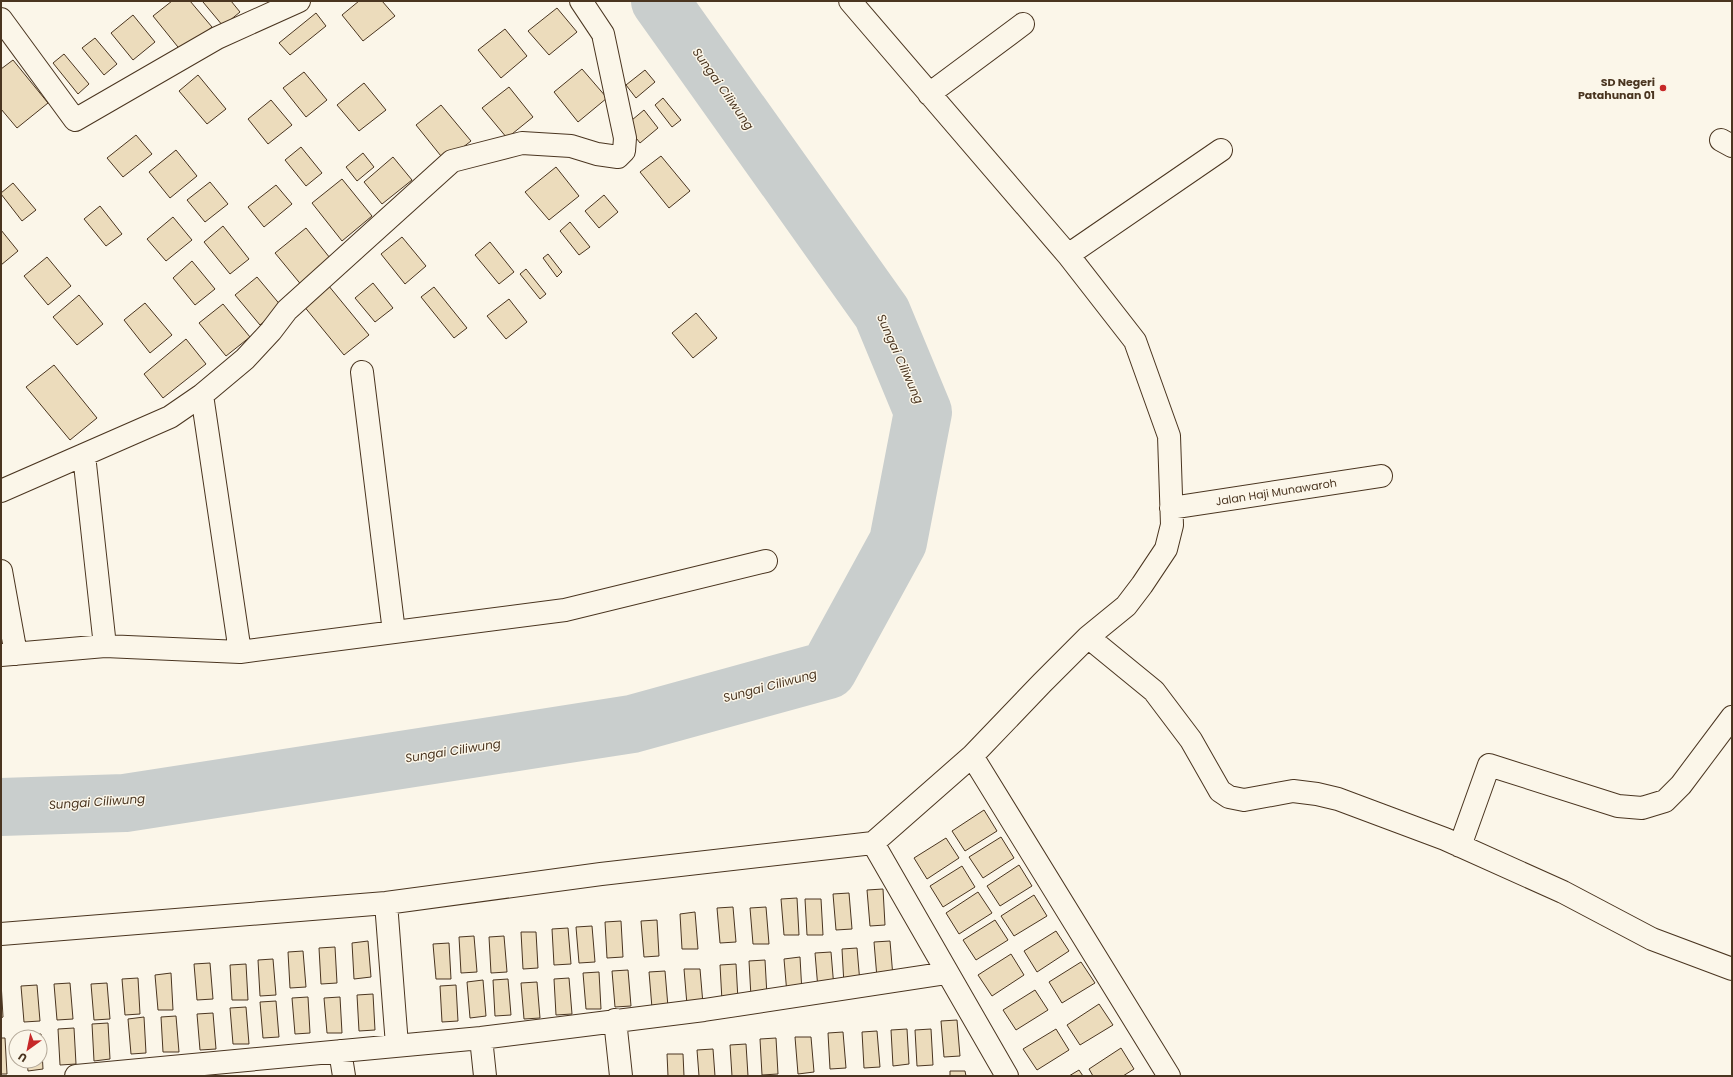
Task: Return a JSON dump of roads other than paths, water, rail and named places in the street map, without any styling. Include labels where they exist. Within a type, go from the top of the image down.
[{"type":"street","points":[[1,19],[75,120],[217,38],[300,1]]},
{"type":"street","points":[[1,491],[170,417],[202,395],[245,359],[271,331],[287,310],[452,161],[522,143],[571,146],[597,154],[618,157],[621,155],[625,147],[625,138],[603,34],[580,1]]},
{"type":"street","points":[[1,934],[386,902],[601,874],[873,844],[972,756],[1042,683],[1088,638],[1126,606],[1166,549],[1172,525],[1169,436],[1135,341],[1068,255],[850,1]]},
{"type":"street","points":[[929,94],[1023,24]]},
{"type":"street","points":[[1068,255],[1221,150]]},
{"type":"street","points":[[362,372],[394,632]]},
{"type":"street","points":[[202,395],[240,652]]},
{"type":"street","points":[[84,455],[104,646]]},
{"type":"street","name":"Jalan Haji Munawaroh","points":[[1171,508],[1381,476]]},
{"type":"street","points":[[1,571],[8,654],[104,646],[240,652],[565,610],[766,561]]},
{"type":"street","points":[[1088,638],[1154,691],[1191,740],[1220,791],[1229,797],[1244,800],[1293,791],[1317,794],[1338,799],[1460,846],[1563,892],[1652,939],[1732,969]]},
{"type":"street","points":[[1460,846],[1489,765],[1618,806],[1642,808],[1665,801],[1680,785],[1732,717]]},
{"type":"street","points":[[972,756],[1169,1076]]},
{"type":"street","points":[[873,844],[1007,1076]]},
{"type":"street","points":[[386,902],[397,1046]]},
{"type":"street","points":[[76,1076],[210,1070],[340,1051],[481,1038],[712,1008],[947,973]]},
{"type":"street","points":[[615,1020],[621,1076]]},
{"type":"street","points":[[481,1038],[485,1076]]},
{"type":"street","points":[[340,1051],[344,1076]]},
{"type":"waterway","name":"Sungai Ciliwung","points":[[1,807],[125,803],[632,724],[828,670],[898,542],[923,412],[882,313],[660,1]]},
{"type":"place","name":"SD Negeri Patahunan 01","points":[[1663,88]]}]
